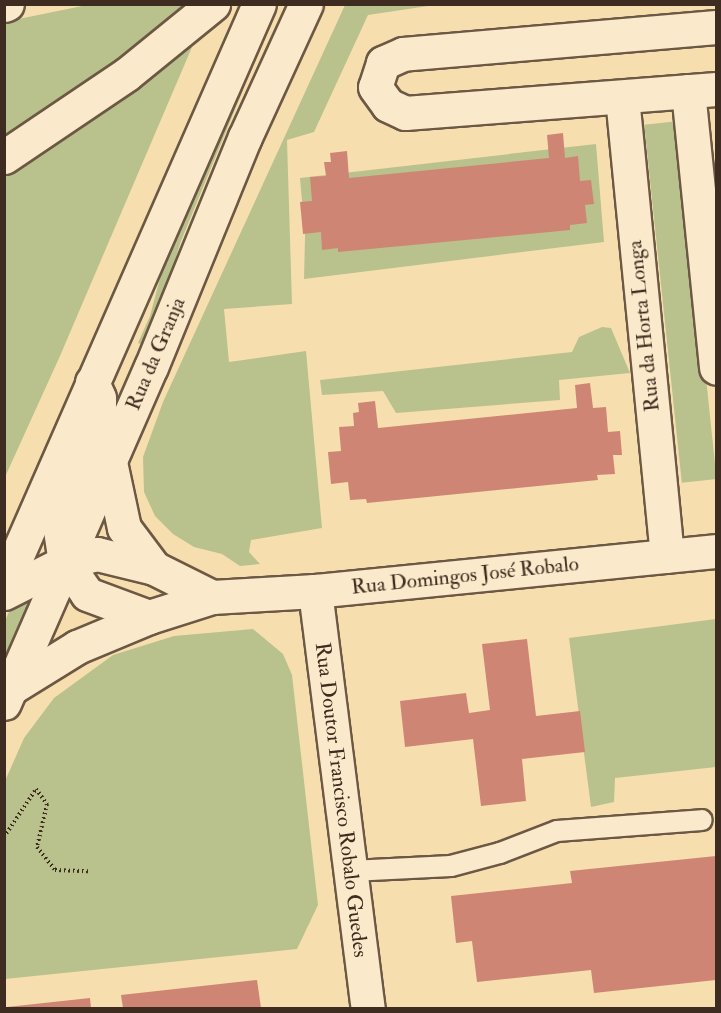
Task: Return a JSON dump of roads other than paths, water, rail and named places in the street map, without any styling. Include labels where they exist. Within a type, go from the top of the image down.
[{"type":"street","points":[[4,157],[127,74],[213,4]]},
{"type":"street","points":[[4,585],[259,4]]},
{"type":"street","name":"Rua da Granja","points":[[8,695],[110,462],[245,137],[306,4]]},
{"type":"street","points":[[717,27],[403,54],[383,63],[375,87],[388,105],[405,113],[702,90],[717,368]]},
{"type":"street","name":"Rua da Horta Longa","points":[[621,97],[667,556]]},
{"type":"street","points":[[92,381],[99,398],[99,412],[58,517],[65,562],[87,594],[149,617]]},
{"type":"street","points":[[110,462],[124,528],[154,568]]},
{"type":"street","name":"Rua Domingos José Robalo","points":[[8,695],[77,647],[149,617],[212,597],[315,591],[717,551]]},
{"type":"street","points":[[4,593],[65,562],[97,554],[154,568],[212,597]]},
{"type":"street","name":"Rua Doutor Francisco Robalo Guedes","points":[[315,591],[368,1008]]},
{"type":"lane","points":[[351,871],[452,866],[500,853],[557,831],[702,820]]}]
